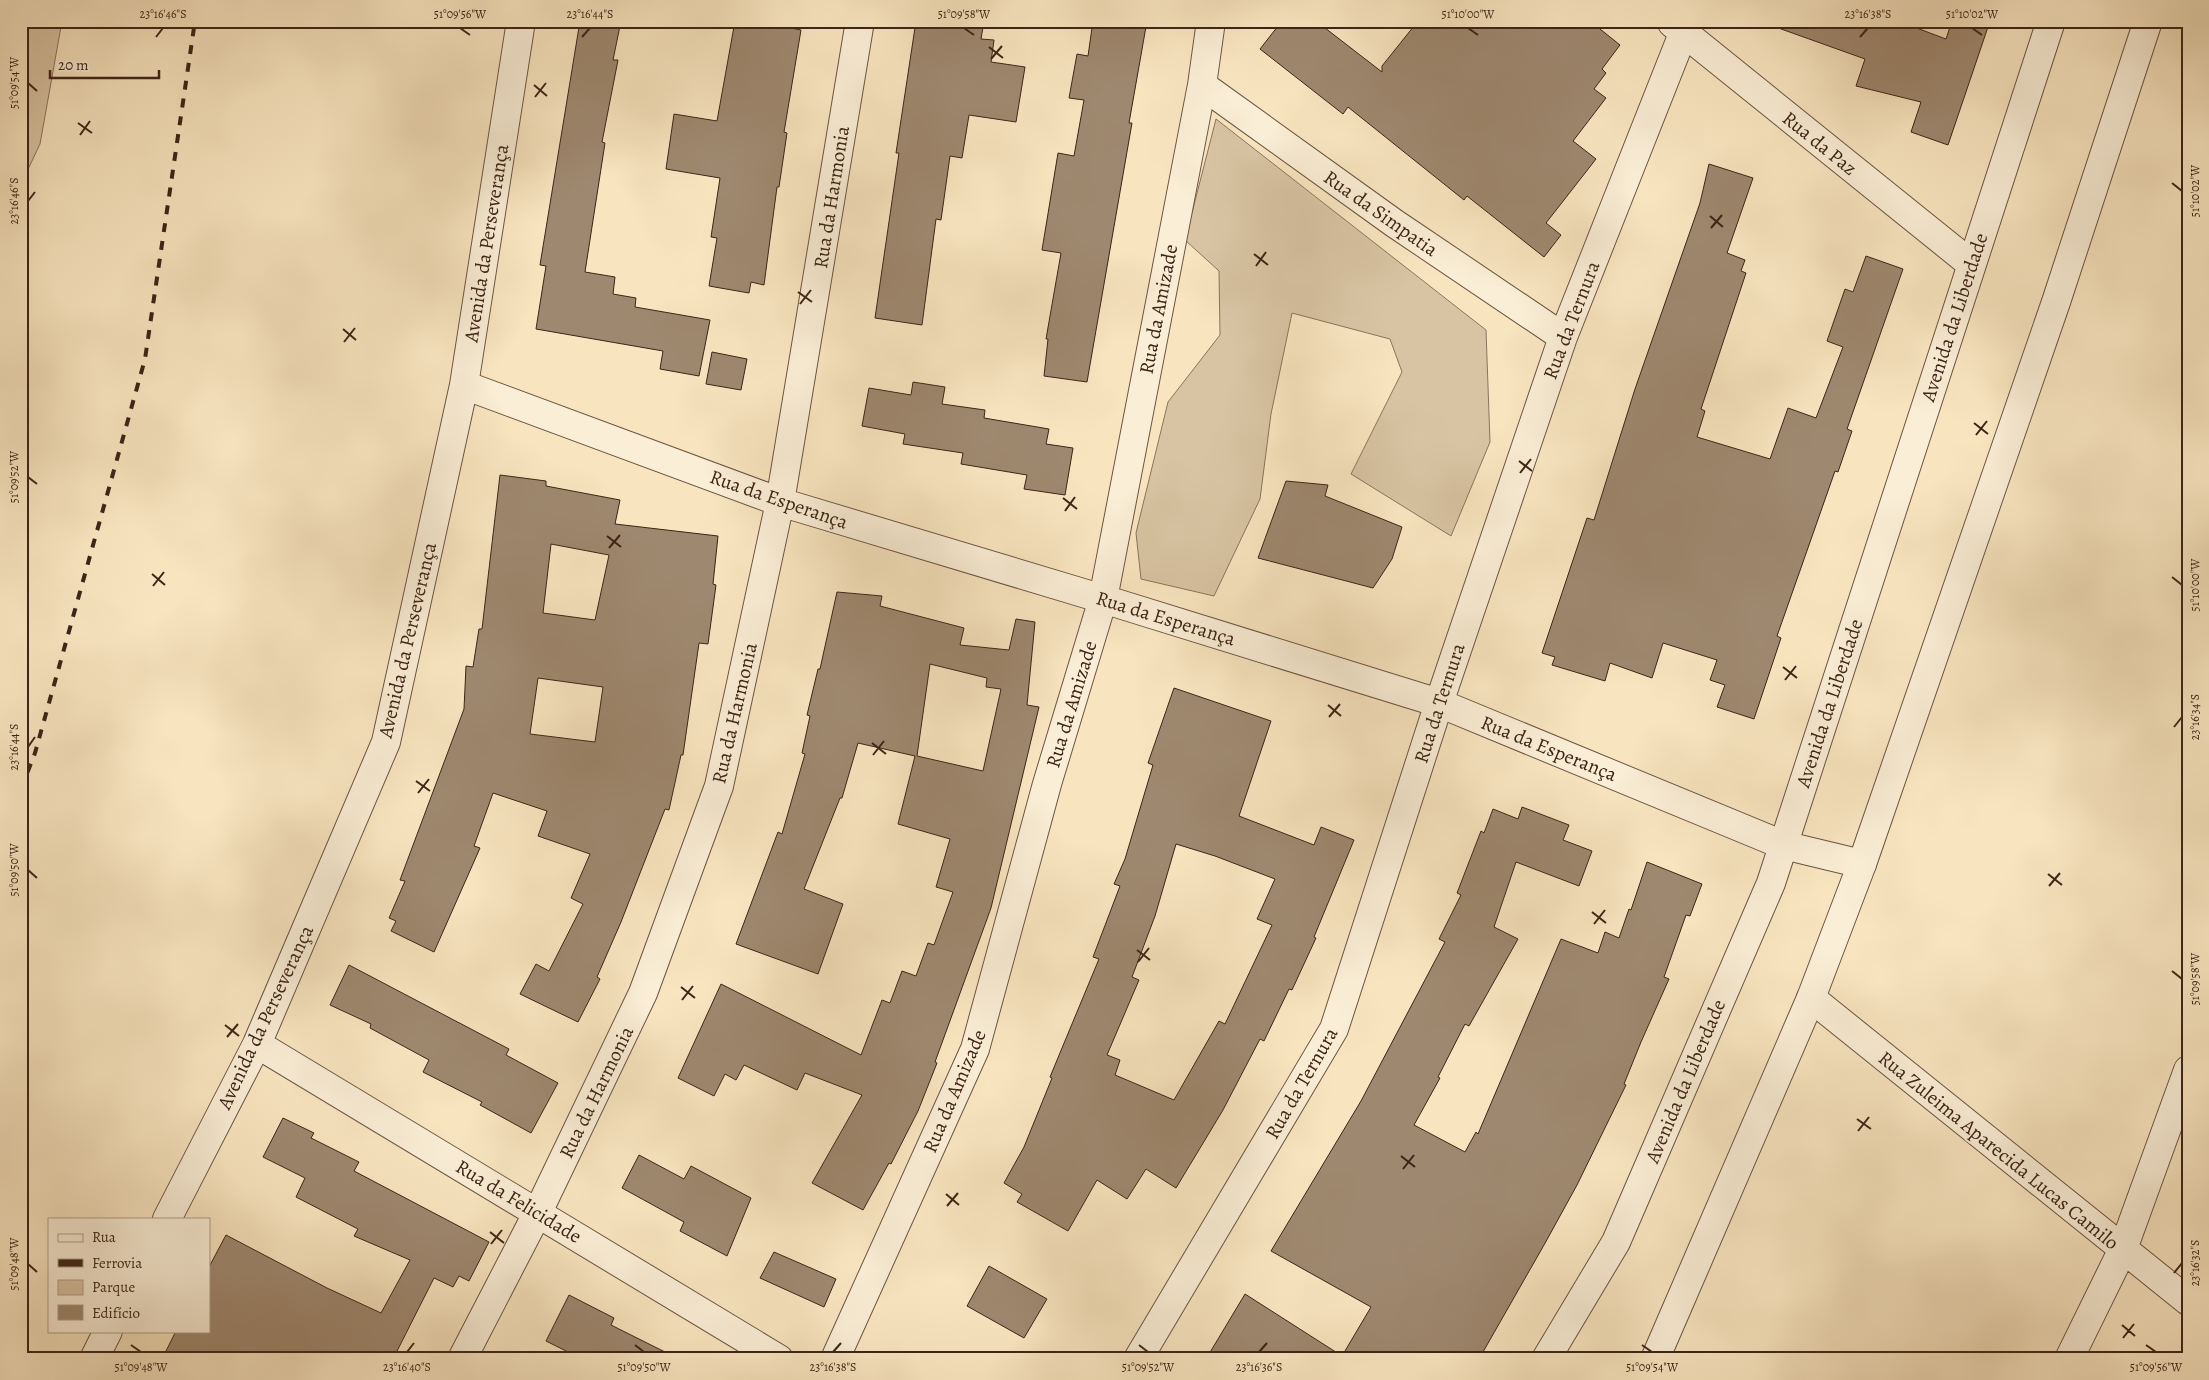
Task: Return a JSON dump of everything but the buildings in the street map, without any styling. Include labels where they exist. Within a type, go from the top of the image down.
[{"type":"street","name":"Avenida da Perseverança","points":[[167,1218],[257,1044],[386,742],[464,385],[521,21]]},
{"type":"street","name":"Rua da Harmonia","points":[[462,1359],[538,1212],[643,993],[719,786],[780,502],[860,21]]},
{"type":"street","name":"Rua da Amizade","points":[[835,1359],[975,1049],[1047,784],[1103,599],[1202,85],[1211,21]]},
{"type":"street","name":"Avenida da Liberdade","points":[[1546,1359],[1616,1242],[1771,883],[1970,264],[2051,21]]},
{"type":"street","points":[[1655,1359],[1811,998],[1862,864],[2056,302],[2148,21]]},
{"type":"street","name":"Rua da Paz","points":[[1680,25],[1970,264]]},
{"type":"street","name":"Rua da Ternura","points":[[1138,1359],[1334,1029],[1439,703],[1563,337],[1680,25]]},
{"type":"street","name":"Rua da Simpatia","points":[[1202,85],[1394,223],[1563,337]]},
{"type":"street","name":"Rua da Esperança","points":[[464,385],[780,502],[1439,703],[1783,845],[1862,864]]},
{"type":"street","name":"Rua Zuleima Aparecida Lucas Camilo","points":[[1811,998],[2188,1301]]},
{"type":"street","name":"Rua da Felicidade","points":[[257,1044],[779,1359]]},
{"type":"street","points":[[2069,1359],[2123,1249],[2188,1070]]},
{"type":"street","points":[[94,1359],[108,1332]]},
{"type":"green space","points":[[21,21],[62,21],[40,144],[21,184]]},
{"type":"green space","points":[[1216,119],[1486,330],[1490,442],[1451,536],[1351,474],[1402,372],[1390,339],[1292,313],[1271,414],[1260,499],[1214,596],[1141,579],[1136,533],[1168,402],[1220,335],[1219,271],[1185,240]]},
{"type":"railway","points":[[21,789],[35,753],[145,359],[195,21]]}]
